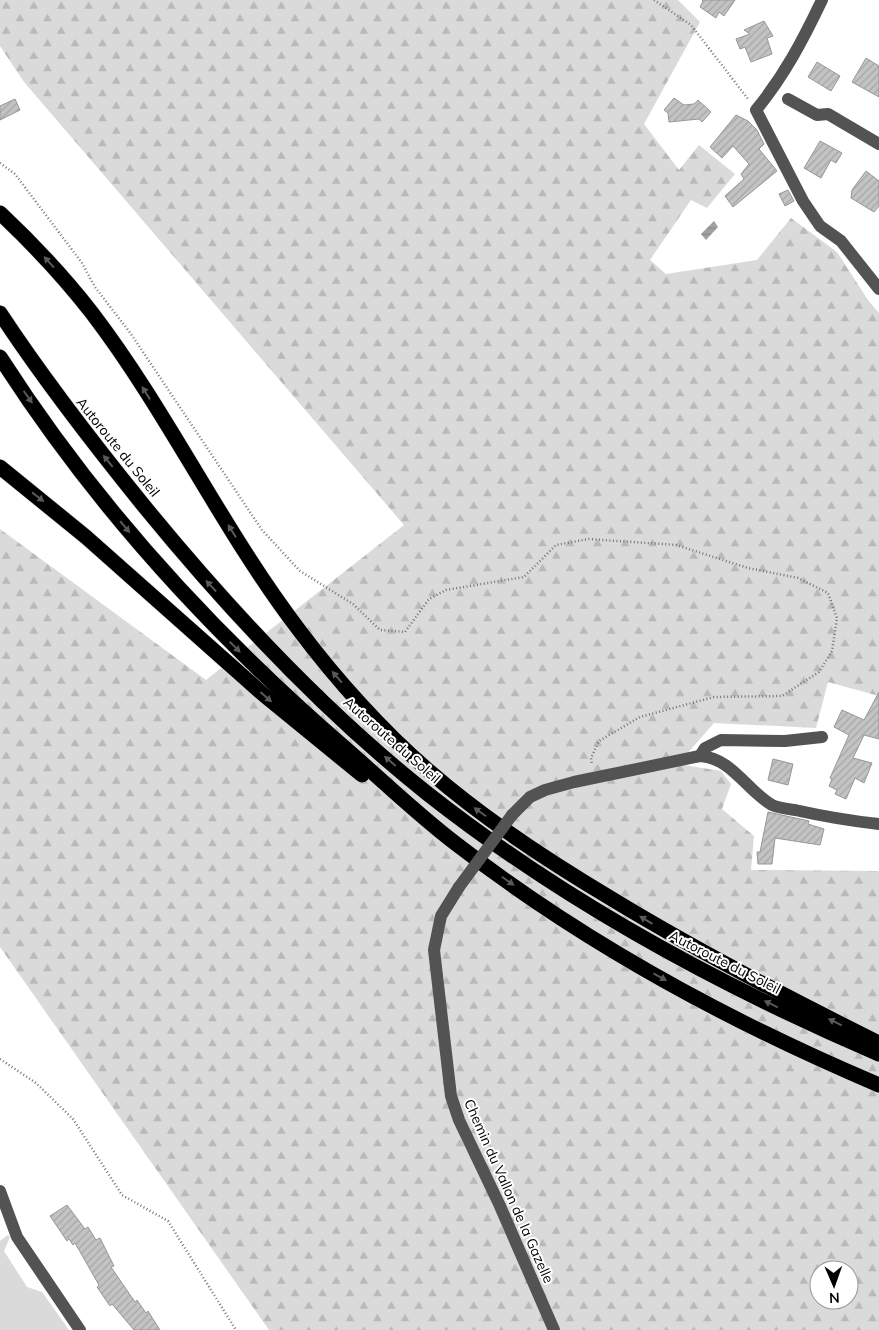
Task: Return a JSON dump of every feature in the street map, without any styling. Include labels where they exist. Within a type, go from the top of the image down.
[{"type":"highway","points":[[0,213],[47,259],[94,315],[133,372],[255,568],[298,629],[353,696],[426,769],[476,810],[596,890],[709,957],[879,1043]]},
{"type":"highway","name":"Autoroute du Soleil","points":[[0,313],[83,430],[199,574],[270,650],[336,714],[427,793],[512,856],[650,941],[722,981],[879,1054]]},
{"type":"highway","points":[[0,357],[38,412],[112,510],[175,584],[285,694],[454,842]]},
{"type":"highway","points":[[0,467],[86,537],[264,695],[330,750],[534,900],[608,948],[711,1006],[879,1085]]},
{"type":"street","points":[[822,0],[803,40],[778,84],[756,110],[803,202],[820,226],[841,241],[879,289]]},
{"type":"street","points":[[788,99],[817,115],[828,114],[879,144]]},
{"type":"street","points":[[700,756],[705,748],[721,740],[785,741],[822,737]]},
{"type":"street","points":[[594,779],[700,756],[713,757],[723,762],[757,794],[773,806],[879,824]]},
{"type":"street","name":"Chemin du Vallon de la Gazelle","points":[[554,1330],[500,1206],[459,1120],[451,1096],[434,950],[441,916],[512,815],[530,797],[545,790],[594,779]]},
{"type":"street","points":[[0,1191],[17,1237],[80,1330]]},
{"type":"path","points":[[654,0],[691,25],[756,110]]},
{"type":"path","points":[[0,163],[15,174],[78,257],[95,287],[131,334],[262,530],[300,571],[353,604],[380,630],[406,632],[429,599],[446,590],[524,577],[556,545],[589,539],[676,545],[748,568],[798,578],[828,593],[837,618],[832,651],[819,672],[782,696],[714,697],[640,717],[599,741],[591,758],[594,779]]},
{"type":"path","points":[[0,1059],[36,1083],[73,1119],[122,1195],[168,1221],[236,1330]]},
{"type":"green space","points":[[0,0],[678,0],[700,22],[644,124],[679,170],[699,145],[735,174],[707,208],[691,200],[650,260],[666,274],[757,260],[791,218],[837,252],[868,300],[879,313],[879,696],[828,682],[816,728],[714,723],[678,764],[721,771],[731,784],[722,809],[754,836],[751,870],[879,871],[879,1330],[269,1330],[0,947],[0,529],[206,680],[404,525],[24,82],[0,46]]},
{"type":"green space","points":[[8,1235],[10,1237],[4,1251],[27,1287],[42,1292],[69,1330],[0,1330],[0,1241]]},
{"type":"shaded area","points":[[714,221],[718,227],[706,240],[701,234]]},
{"type":"building","points":[[702,0],[735,0],[724,16],[719,12],[716,18],[700,7]]},
{"type":"building","points":[[764,21],[773,36],[767,38],[772,54],[751,62],[745,47],[740,49],[736,39],[750,34],[744,30]]},
{"type":"building","points":[[866,58],[879,66],[879,97],[852,82]]},
{"type":"building","points":[[817,62],[840,76],[831,91],[808,77]]},
{"type":"building","points":[[674,98],[684,105],[694,104],[698,100],[711,112],[702,122],[699,119],[669,122],[668,113],[664,110]]},
{"type":"building","points":[[15,99],[20,110],[0,120],[0,106]]},
{"type":"building","points":[[736,115],[748,121],[757,130],[764,144],[759,149],[777,171],[733,207],[725,196],[744,179],[741,174],[749,164],[733,146],[722,158],[710,147]]},
{"type":"building","points":[[820,141],[842,153],[836,163],[831,160],[821,178],[804,168]]},
{"type":"building","points":[[866,171],[879,181],[879,206],[874,212],[851,198],[852,190]]},
{"type":"building","points":[[788,190],[794,201],[785,206],[779,194]]},
{"type":"building","points":[[879,692],[879,739],[864,735],[853,758],[872,763],[864,783],[855,778],[846,799],[835,794],[837,790],[829,786],[832,779],[830,778],[849,735],[834,727],[842,710],[864,720]]},
{"type":"building","points":[[773,759],[793,764],[788,785],[768,780]]},
{"type":"building","points":[[768,812],[809,821],[808,824],[824,829],[820,845],[775,838],[772,864],[758,864],[757,852],[760,852]]},
{"type":"building","points":[[67,1205],[85,1229],[88,1227],[96,1240],[100,1238],[114,1266],[111,1267],[135,1302],[137,1300],[146,1313],[148,1311],[160,1330],[134,1330],[112,1304],[110,1306],[97,1287],[99,1285],[75,1243],[73,1245],[69,1239],[67,1241],[50,1216]]}]
